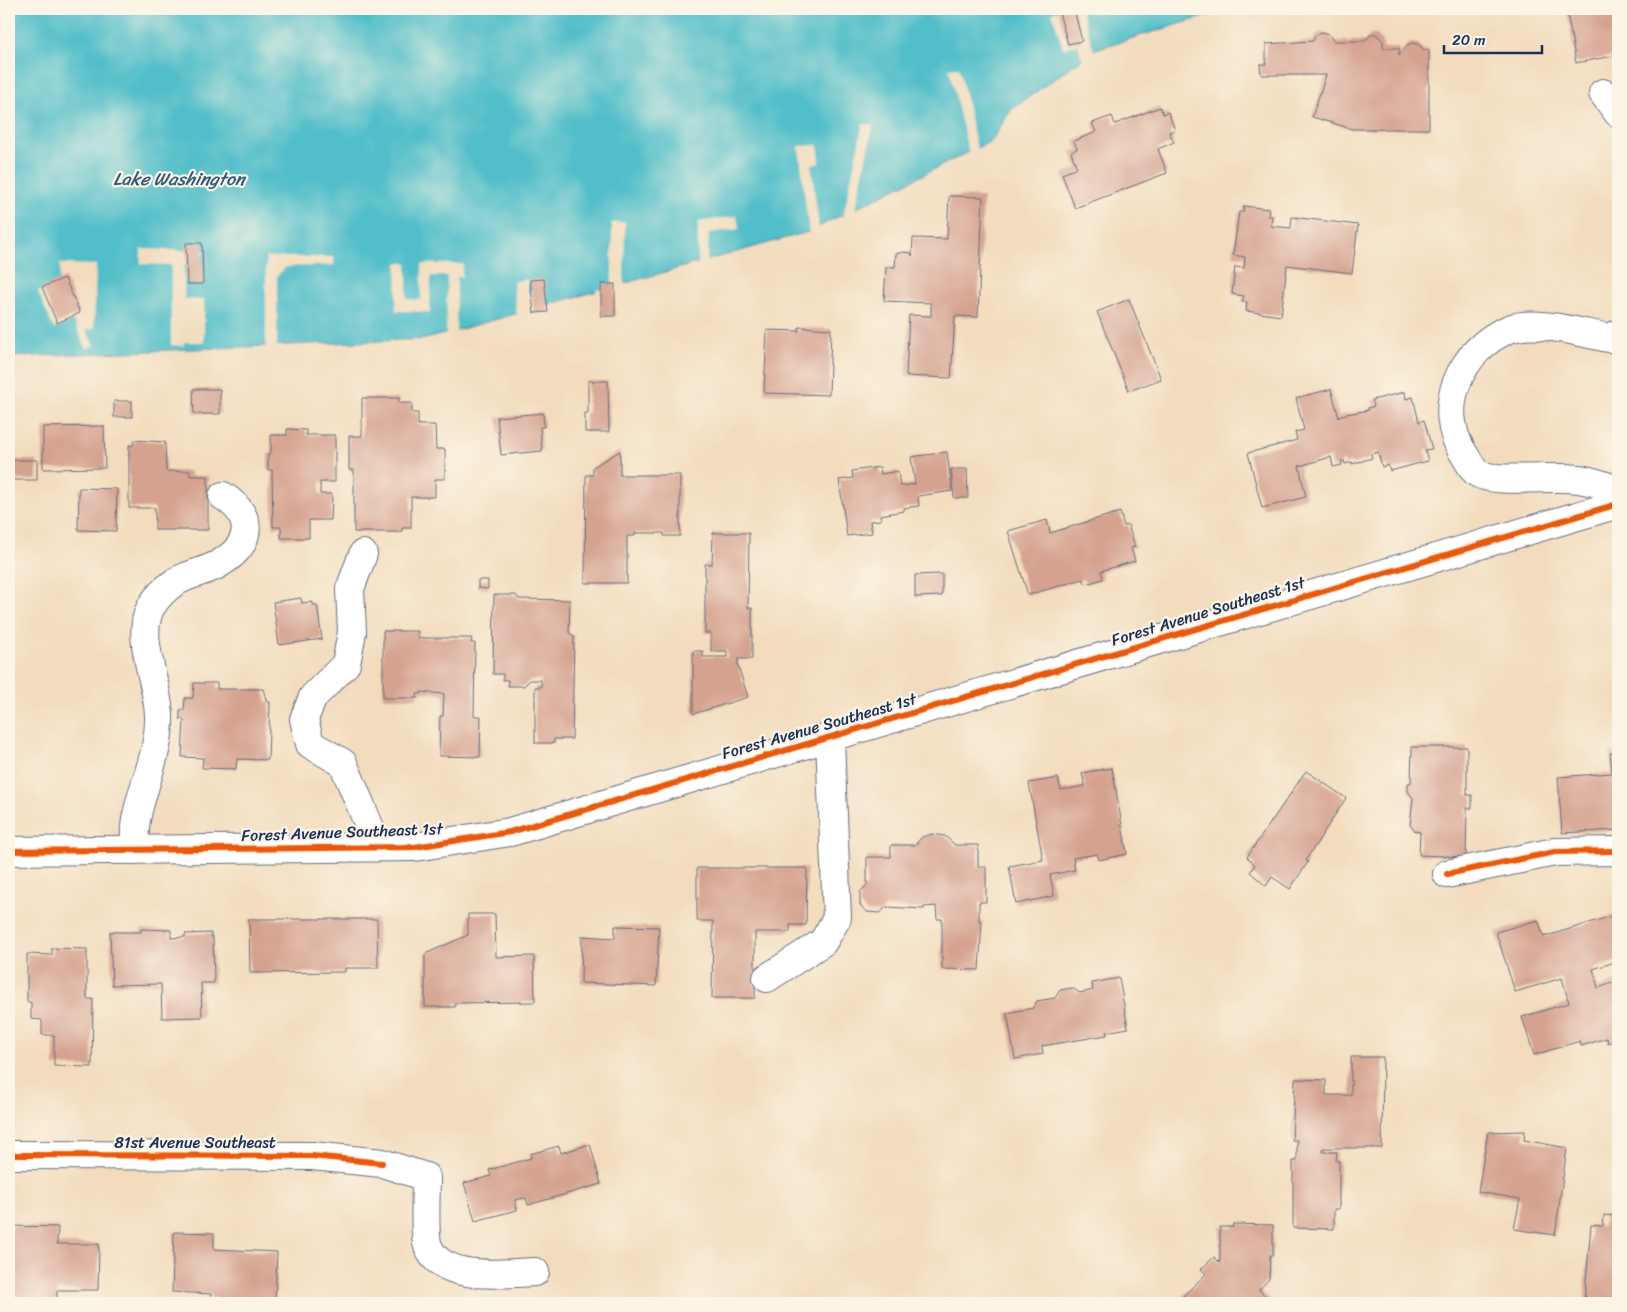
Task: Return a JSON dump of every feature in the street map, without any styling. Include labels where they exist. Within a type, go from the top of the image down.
[{"type":"street","points":[[1618,334],[1609,338],[1528,324],[1508,330],[1470,357],[1451,397],[1451,424],[1460,448],[1476,473],[1495,479],[1578,479],[1618,490]]},
{"type":"street","points":[[135,850],[135,821],[152,762],[159,719],[147,652],[146,634],[150,608],[167,588],[181,579],[227,558],[245,538],[245,517],[234,503],[223,496]]},
{"type":"street","name":"Forest Avenue Southeast 1st","points":[[9,851],[415,847],[510,832],[1618,504]]},
{"type":"street","points":[[363,554],[350,589],[352,632],[346,664],[313,696],[304,719],[310,744],[343,763],[378,847]]},
{"type":"street","points":[[767,978],[823,942],[837,918],[830,738]]},
{"type":"street","points":[[1447,874],[1555,852],[1618,851]]},
{"type":"street","name":"81st Avenue Southeast","points":[[9,1155],[312,1156],[382,1163],[426,1177],[427,1243],[437,1261],[471,1274],[535,1272]]},
{"type":"water","name":"Lake Washington","points":[[9,9],[1230,9],[1096,49],[1012,109],[991,141],[808,232],[426,339],[9,357]]},
{"type":"pier","points":[[1065,9],[1081,9],[1095,54],[1083,62],[1078,44],[1063,48],[1052,12]]},
{"type":"pier","points":[[959,67],[977,150],[969,154],[949,68]]},
{"type":"pier","points":[[863,124],[873,125],[855,211],[843,217]]},
{"type":"pier","points":[[818,145],[820,163],[811,165],[819,229],[809,234],[799,146]]},
{"type":"pier","points":[[737,216],[739,229],[709,233],[707,263],[698,265],[698,222]]},
{"type":"pier","points":[[625,222],[624,286],[596,294],[596,290],[612,288],[612,223]]},
{"type":"pier","points":[[141,249],[204,251],[205,253],[184,266],[184,299],[204,300],[204,342],[184,342],[183,346],[171,345],[171,265],[141,264]]},
{"type":"pier","points":[[266,257],[334,257],[334,265],[286,267],[277,276],[277,348],[266,348]]},
{"type":"pier","points":[[397,263],[407,263],[407,299],[421,300],[422,264],[463,264],[462,277],[457,277],[456,333],[446,336],[447,276],[431,276],[430,312],[396,311]]},
{"type":"pier","points":[[60,264],[96,265],[94,329],[86,330],[94,345],[86,349],[74,321],[54,329],[38,292],[59,283]]},
{"type":"pier","points":[[527,279],[528,292],[544,290],[545,308],[517,316],[513,282]]},
{"type":"building","points":[[1058,9],[1074,9],[1082,41],[1068,44]]},
{"type":"building","points":[[1581,9],[1618,9],[1618,55],[1576,63],[1567,12]]},
{"type":"building","points":[[1321,32],[1329,34],[1333,41],[1365,41],[1371,34],[1376,34],[1383,41],[1383,48],[1399,48],[1399,55],[1407,45],[1412,43],[1418,44],[1424,50],[1429,50],[1429,129],[1352,129],[1312,117],[1326,75],[1261,75],[1260,64],[1266,64],[1266,44],[1313,41],[1315,36]]},
{"type":"building","points":[[1160,107],[1163,114],[1168,112],[1175,130],[1169,132],[1174,142],[1158,149],[1167,173],[1075,208],[1062,174],[1077,168],[1071,152],[1077,149],[1074,141],[1096,132],[1092,123],[1112,116],[1115,124]]},
{"type":"building","points":[[949,196],[983,197],[978,317],[955,316],[951,378],[906,376],[909,315],[931,316],[931,303],[884,301],[886,267],[895,267],[896,254],[903,252],[911,253],[912,256],[913,238],[947,239]]},
{"type":"building","points":[[1244,206],[1269,209],[1268,216],[1272,216],[1271,226],[1291,228],[1292,217],[1358,225],[1352,273],[1287,265],[1281,316],[1246,311],[1247,302],[1242,302],[1244,296],[1232,294],[1235,267],[1244,268],[1245,257],[1233,255],[1239,212],[1243,212]]},
{"type":"building","points":[[186,243],[202,243],[203,284],[187,284]]},
{"type":"building","points":[[65,278],[80,313],[57,323],[42,287]]},
{"type":"building","points":[[544,279],[548,312],[534,313],[530,280]]},
{"type":"building","points":[[601,284],[615,284],[615,316],[601,316]]},
{"type":"building","points":[[1129,299],[1161,379],[1129,391],[1097,312]]},
{"type":"building","points":[[799,327],[831,329],[829,395],[764,393],[767,330],[799,331]]},
{"type":"building","points":[[588,381],[608,381],[609,432],[585,432],[585,413],[588,413]]},
{"type":"building","points":[[193,389],[220,389],[220,414],[194,414]]},
{"type":"building","points":[[1331,389],[1339,418],[1341,415],[1369,410],[1368,408],[1374,406],[1372,400],[1405,392],[1406,399],[1413,397],[1419,422],[1424,420],[1432,449],[1425,450],[1428,461],[1390,471],[1388,465],[1382,467],[1378,452],[1371,454],[1372,458],[1352,464],[1352,462],[1345,464],[1344,461],[1341,461],[1342,465],[1333,467],[1331,457],[1299,466],[1306,497],[1262,508],[1248,453],[1297,440],[1295,432],[1304,430],[1296,398]]},
{"type":"building","points":[[362,398],[399,398],[399,403],[412,403],[412,413],[418,413],[418,425],[435,425],[436,449],[445,449],[445,479],[435,479],[435,497],[411,497],[411,528],[402,528],[402,532],[354,532],[354,470],[349,470],[349,436],[362,436]]},
{"type":"building","points":[[114,401],[132,401],[132,417],[114,417]]},
{"type":"building","points":[[543,413],[544,427],[540,427],[542,451],[501,455],[497,417]]},
{"type":"building","points":[[104,426],[105,468],[43,469],[43,427]]},
{"type":"building","points":[[287,429],[306,430],[306,435],[335,435],[335,482],[320,482],[320,494],[332,494],[331,520],[309,520],[309,538],[281,538],[281,527],[273,527],[272,470],[268,470],[268,454],[271,454],[271,435],[287,435]]},
{"type":"building","points":[[134,440],[165,442],[166,471],[190,471],[190,476],[208,476],[208,530],[155,530],[155,508],[129,508],[129,445],[134,445]]},
{"type":"building","points":[[620,451],[620,475],[680,475],[680,536],[664,536],[664,533],[635,533],[635,536],[627,536],[627,583],[585,583],[586,475],[593,475],[593,467]]},
{"type":"building","points":[[947,452],[952,491],[918,496],[919,506],[880,515],[881,520],[870,521],[872,533],[847,536],[839,480],[853,478],[852,471],[880,467],[881,474],[898,471],[900,486],[915,484],[911,457]]},
{"type":"building","points":[[9,460],[37,460],[37,480],[9,480]]},
{"type":"building","points":[[951,469],[967,469],[968,498],[954,498]]},
{"type":"building","points":[[79,488],[117,489],[116,531],[78,530]]},
{"type":"building","points":[[1120,512],[1124,526],[1128,525],[1135,547],[1131,548],[1135,561],[1101,571],[1103,579],[1086,584],[1083,579],[1028,595],[1008,531],[1047,520],[1050,533]]},
{"type":"building","points":[[713,533],[749,533],[748,608],[752,608],[752,659],[738,659],[738,666],[748,697],[693,714],[693,651],[703,651],[703,657],[727,657],[727,651],[711,651],[711,633],[705,633],[705,564],[712,564]]},
{"type":"building","points":[[942,574],[942,596],[915,597],[915,575]]},
{"type":"building","points":[[478,580],[488,580],[488,589],[478,588]]},
{"type":"building","points":[[494,595],[516,595],[519,599],[570,600],[569,633],[574,636],[572,739],[554,739],[554,743],[535,743],[535,687],[541,687],[541,680],[530,680],[524,686],[508,686],[508,680],[503,680],[503,674],[493,674]]},
{"type":"building","points":[[301,598],[302,603],[313,602],[313,605],[317,605],[322,639],[279,645],[273,602]]},
{"type":"building","points":[[383,631],[418,631],[418,638],[472,638],[471,643],[475,643],[474,716],[481,716],[480,757],[439,756],[440,716],[443,716],[444,694],[421,692],[421,694],[417,694],[417,698],[383,698]]},
{"type":"building","points":[[194,683],[217,683],[217,689],[263,689],[267,702],[270,702],[268,760],[237,759],[236,769],[202,768],[203,758],[182,757],[184,719],[180,719],[180,710],[184,710],[185,698],[193,698]]},
{"type":"building","points":[[1412,747],[1467,747],[1467,795],[1472,795],[1472,808],[1467,808],[1466,857],[1419,855],[1420,832],[1415,831],[1410,825],[1413,798],[1408,791],[1408,783],[1411,783]]},
{"type":"building","points":[[1618,752],[1618,830],[1562,833],[1558,777],[1612,773],[1610,753]]},
{"type":"building","points":[[1112,768],[1127,854],[1099,860],[1097,854],[1073,858],[1075,870],[1050,875],[1054,896],[1016,904],[1009,866],[1043,860],[1029,783],[1058,778],[1061,790],[1085,786],[1082,773]]},
{"type":"building","points":[[1306,771],[1346,798],[1306,860],[1308,862],[1290,889],[1272,877],[1266,886],[1250,872],[1255,865],[1247,857]]},
{"type":"building","points":[[932,834],[945,836],[955,845],[978,845],[978,867],[986,867],[986,902],[979,902],[979,921],[982,921],[979,970],[942,969],[942,919],[937,919],[936,906],[924,907],[924,909],[886,907],[880,913],[867,912],[860,905],[860,892],[867,885],[867,857],[891,857],[891,845],[915,845],[922,837]]},
{"type":"building","points":[[697,868],[807,868],[806,925],[790,925],[790,932],[755,932],[755,998],[712,998],[713,921],[697,921]]},
{"type":"building","points":[[468,914],[495,914],[496,957],[534,956],[535,1002],[455,1003],[455,1007],[425,1007],[425,954],[468,935]]},
{"type":"building","points":[[1618,914],[1618,961],[1593,969],[1598,988],[1618,981],[1618,1039],[1608,1043],[1607,1038],[1581,1046],[1580,1041],[1534,1055],[1522,1017],[1569,1003],[1562,978],[1515,992],[1496,932],[1538,920],[1544,937]]},
{"type":"building","points":[[249,919],[377,919],[378,968],[345,968],[345,972],[250,973]]},
{"type":"building","points":[[615,926],[659,927],[656,986],[581,983],[582,936],[615,938]]},
{"type":"building","points":[[141,929],[171,930],[171,938],[185,937],[185,934],[211,933],[211,937],[213,937],[214,983],[201,983],[202,1017],[162,1018],[161,984],[112,985],[110,932],[141,932]]},
{"type":"building","points":[[52,948],[87,949],[87,999],[93,999],[92,1067],[54,1066],[54,1035],[42,1035],[42,1020],[31,1019],[31,1002],[27,1002],[27,954],[52,955]]},
{"type":"building","points":[[1119,978],[1128,1028],[1106,1032],[1107,1035],[1042,1046],[1043,1054],[1015,1059],[1007,1013],[1033,1008],[1037,1001],[1055,998],[1060,990],[1072,988],[1080,993],[1093,990],[1092,983]]},
{"type":"building","points":[[1351,1057],[1383,1057],[1382,1148],[1323,1148],[1323,1152],[1337,1152],[1336,1161],[1339,1161],[1339,1209],[1334,1209],[1334,1229],[1293,1228],[1293,1161],[1297,1161],[1297,1140],[1292,1140],[1295,1079],[1326,1080],[1326,1095],[1351,1095]]},
{"type":"building","points":[[1525,1131],[1524,1140],[1567,1148],[1555,1235],[1514,1229],[1520,1199],[1478,1192],[1488,1132]]},
{"type":"building","points":[[590,1144],[601,1184],[528,1205],[526,1198],[515,1200],[517,1210],[475,1221],[464,1183],[491,1176],[489,1170],[531,1158],[530,1154],[559,1146],[561,1153]]},
{"type":"building","points":[[1604,1215],[1618,1216],[1618,1303],[1584,1303],[1591,1225],[1603,1226]]},
{"type":"building","points":[[1233,1224],[1273,1225],[1273,1255],[1270,1255],[1269,1279],[1259,1290],[1273,1303],[1190,1303],[1183,1296],[1206,1274],[1201,1269],[1214,1257],[1220,1263],[1220,1227],[1233,1227]]},
{"type":"building","points":[[11,1226],[58,1227],[57,1244],[99,1244],[98,1290],[57,1290],[57,1303],[11,1303],[9,1243],[11,1243]]},
{"type":"building","points":[[174,1232],[214,1233],[214,1249],[277,1252],[275,1303],[217,1302],[217,1298],[211,1298],[211,1294],[172,1292]]},
{"type":"cycle path","points":[[9,851],[415,847],[510,832],[1618,504]]},
{"type":"cycle path","points":[[1447,874],[1555,852],[1618,851]]},
{"type":"cycle path","points":[[9,1155],[312,1156],[382,1163]]}]
